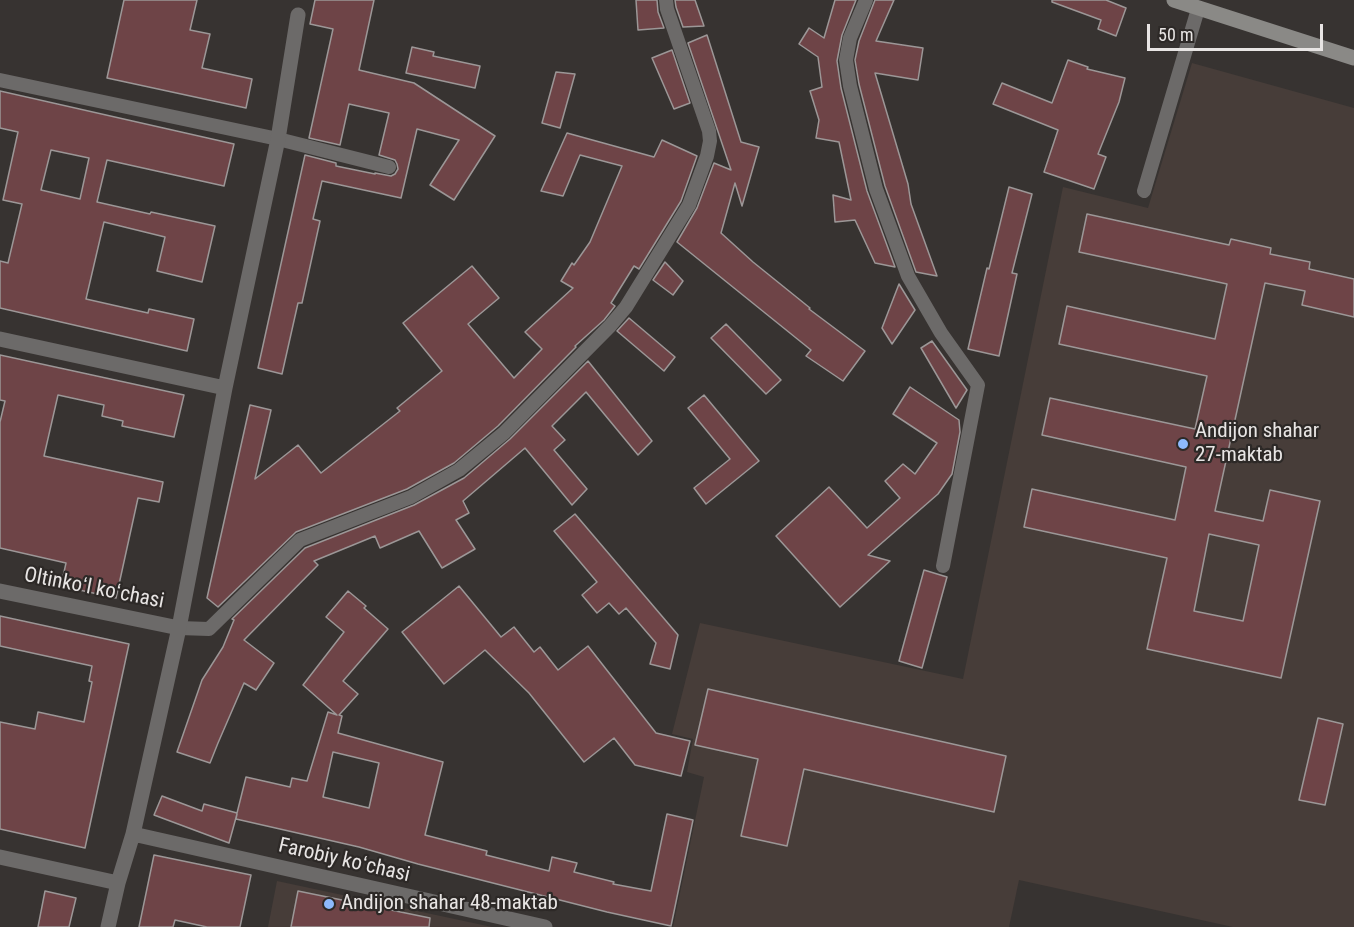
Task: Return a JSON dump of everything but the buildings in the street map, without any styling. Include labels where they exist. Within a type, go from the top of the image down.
[{"type":"main road","points":[[1174,0],[1354,58]]},
{"type":"street","points":[[108,927],[133,834],[179,628],[225,388],[278,140],[298,15]]},
{"type":"street","points":[[0,339],[225,388]]},
{"type":"street","name":"Oltinkoʻl koʻchasi","points":[[0,591],[179,628]]},
{"type":"street","name":"Farobiy koʻchasi","points":[[133,834],[545,927]]},
{"type":"street","points":[[0,857],[118,883]]},
{"type":"lane","points":[[179,628],[209,629],[300,540],[411,497],[459,470],[504,433],[626,307],[689,205],[707,156],[710,141],[709,131],[667,9],[666,0]]},
{"type":"lane","points":[[866,0],[850,38],[846,60],[850,86],[876,189],[908,276],[941,333],[978,385],[943,566]]},
{"type":"lane","points":[[1144,190],[1198,9]]},
{"type":"lane","points":[[0,80],[278,140],[389,167]]},
{"type":"shaded area","name":"Andijon shahar 27-maktab","points":[[1192,63],[1354,108],[1354,927],[1233,927],[1019,880],[1009,927],[673,927],[704,777],[687,772],[693,739],[672,734],[700,623],[963,679],[1063,187],[1148,208]]},
{"type":"shaded area","name":"Andijon shahar 48-maktab","points":[[277,881],[492,927],[268,927]]},
{"type":"place","name":"Andijon shahar 27-maktab","points":[[1183,444]]},
{"type":"place","name":"Andijon shahar 48-maktab","points":[[329,904]]}]
